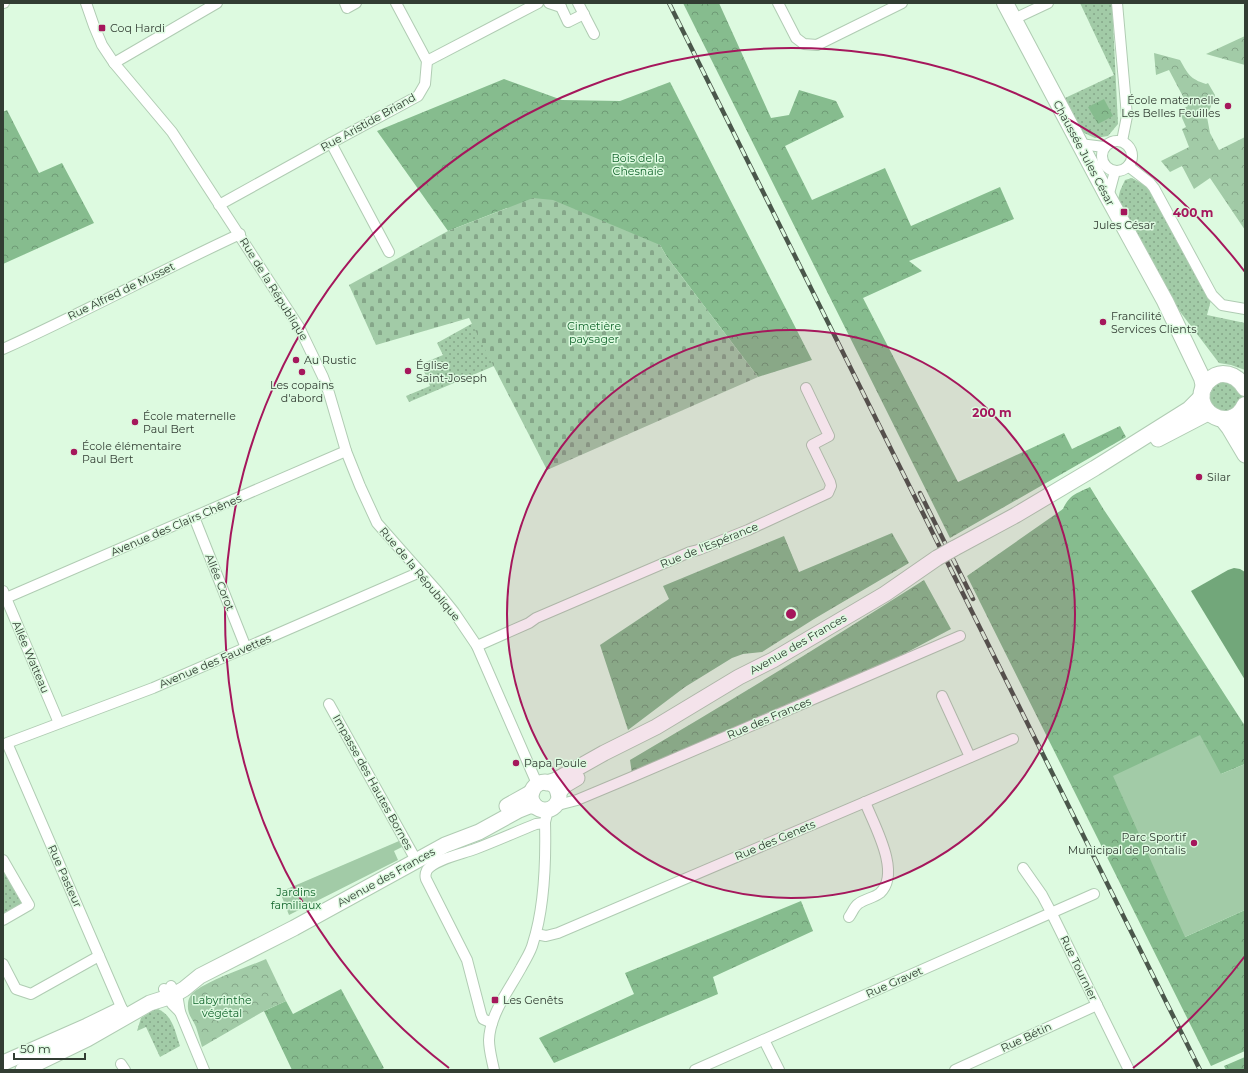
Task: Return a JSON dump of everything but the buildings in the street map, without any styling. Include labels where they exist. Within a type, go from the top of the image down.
[{"type":"main road","name":"Chaussée Jules César","points":[[1005,3],[1165,301],[1201,374],[1203,405],[1215,416]]},
{"type":"main road","name":"Chaussée Jules César","points":[[1165,301],[1208,364],[1220,374]]},
{"type":"main road","points":[[1095,468],[1188,409],[1203,392],[1210,379],[1220,374],[1230,375],[1243,382]]},
{"type":"main road","points":[[1095,468],[1149,444],[1190,421],[1215,416],[1232,418],[1243,409]]},
{"type":"main road","points":[[1243,409],[1240,419],[1245,432]]},
{"type":"main road","points":[[1215,416],[1229,428],[1245,454]]},
{"type":"main road","name":"Avenue des Frances","points":[[3,1063],[80,1029],[150,1003],[170,992],[187,987],[200,976],[294,928],[445,845],[458,833],[544,794],[556,780],[604,753],[656,727],[739,677],[773,660],[878,598],[937,558],[1016,515],[1095,468]]},
{"type":"main road","name":"Avenue des Frances","points":[[23,1070],[80,1042],[127,1011]]},
{"type":"street","name":"Rue de la République","points":[[86,3],[102,45],[114,63],[172,132],[219,205],[240,234],[299,327],[329,393],[346,451],[377,523],[454,612],[477,646],[544,794]]},
{"type":"street","points":[[114,63],[217,3]]},
{"type":"street","points":[[345,3],[347,8],[356,3]]},
{"type":"street","points":[[396,3],[427,61],[538,3]]},
{"type":"street","points":[[549,3],[564,5],[568,22],[584,14]]},
{"type":"street","points":[[578,3],[594,34]]},
{"type":"street","points":[[778,3],[796,38],[804,44],[817,44],[888,6],[902,3]]},
{"type":"street","points":[[1014,19],[1048,3]]},
{"type":"street","points":[[1117,3],[1127,116],[1122,141]]},
{"type":"street","name":"Rue Aristide Briand","points":[[219,205],[418,96],[425,84],[427,61]]},
{"type":"street","points":[[1114,140],[1122,141],[1129,146],[1132,159],[1128,166],[1122,170],[1115,171],[1110,169],[1103,162],[1101,157],[1104,147],[1110,142],[1114,140]]},
{"type":"street","points":[[331,143],[389,252]]},
{"type":"street","points":[[1080,144],[1104,147]]},
{"type":"street","points":[[1128,166],[1150,183],[1154,188],[1212,295],[1222,305],[1245,309]]},
{"type":"street","points":[[1108,197],[1115,171]]},
{"type":"street","name":"Rue Alfred de Musset","points":[[3,349],[240,234]]},
{"type":"street","name":"Rue de l'Espérance","points":[[477,646],[524,626],[536,618],[690,552],[748,530],[828,493],[830,490],[830,482],[812,445],[829,436],[806,388]]},
{"type":"street","name":"Avenue des Clairs Chênes","points":[[4,595],[194,517],[346,451]]},
{"type":"street","name":"Allée Corot","points":[[194,517],[246,648]]},
{"type":"street","name":"Avenue des Fauvettes","points":[[7,743],[153,688],[420,572]]},
{"type":"street","name":"Allée Watteau","points":[[4,595],[59,723]]},
{"type":"street","name":"Rue des Frances","points":[[544,794],[577,800],[960,636]]},
{"type":"street","points":[[942,696],[970,757]]},
{"type":"street","name":"Impasse des Hautes Bornes","points":[[330,704],[416,860]]},
{"type":"street","name":"Rue des Genets","points":[[536,934],[546,936],[558,933],[1013,739]]},
{"type":"street","name":"Rue Pasteur","points":[[7,743],[99,956],[127,1011]]},
{"type":"street","points":[[494,1070],[490,1054],[489,1039],[492,1023],[498,1008],[533,946],[536,934],[544,876],[545,822],[547,814],[544,794]]},
{"type":"street","points":[[849,917],[857,904],[880,893],[886,882],[889,868],[886,854],[865,802]]},
{"type":"street","name":"Avenue des Frances","points":[[492,1023],[486,1021],[481,1014],[467,960],[426,879],[425,873],[432,866],[451,856],[474,849],[536,824],[545,822]]},
{"type":"street","points":[[3,860],[29,905],[3,920]]},
{"type":"street","name":"Rue Tournier","points":[[1023,868],[1042,895],[1051,912],[1129,1070]]},
{"type":"street","name":"Rue Gravet","points":[[695,1070],[1094,894]]},
{"type":"street","points":[[3,964],[16,989],[31,994],[99,956]]},
{"type":"street","points":[[170,992],[172,1004],[180,1012],[204,1070]]},
{"type":"street","name":"Rue Bétin","points":[[955,1070],[1097,1005]]},
{"type":"street","points":[[764,1040],[778,1070]]},
{"type":"green space","points":[[683,3],[719,3],[771,118],[789,115],[799,90],[836,101],[844,117],[785,146],[812,200],[885,168],[911,226],[1000,187],[1014,219],[909,261],[922,271],[863,298],[958,482],[1064,433],[1072,449],[1120,426],[1126,437],[950,538]]},
{"type":"green space","points":[[1080,3],[1112,3],[1118,124],[1108,136],[1095,138],[1082,132],[1065,98],[1114,75]]},
{"type":"green space","points":[[1245,36],[1245,65],[1206,54]]},
{"type":"green space","points":[[1154,53],[1180,60],[1193,78],[1206,84],[1208,83],[1215,95],[1207,117],[1210,133],[1219,150],[1245,137],[1245,230],[1210,178],[1194,189],[1182,166],[1170,172],[1161,161],[1189,147],[1182,129],[1186,127],[1179,111],[1188,106],[1169,70],[1156,75]]},
{"type":"green space","name":"Bois de la Chesnaie","points":[[504,79],[562,100],[620,101],[670,82],[812,360],[758,377],[667,257],[660,245],[507,208],[448,231],[377,131]]},
{"type":"green space","points":[[1104,99],[1113,116],[1098,124],[1088,107]]},
{"type":"green space","points":[[7,110],[39,173],[62,163],[94,223],[3,264],[3,112]]},
{"type":"green space","points":[[1132,178],[1148,187],[1211,300],[1207,315],[1245,323],[1245,370],[1219,363],[1178,309],[1117,204],[1120,191],[1125,180]]},
{"type":"green space","name":"Cimetière paysager","points":[[533,198],[553,200],[660,245],[667,257],[758,377],[547,470],[469,318],[376,345],[349,285],[448,231]]},
{"type":"green space","points":[[473,323],[494,366],[409,402],[406,396],[430,386],[421,364],[443,355],[437,343]]},
{"type":"green space","points":[[1227,379],[1243,395],[1241,402],[1232,413],[1215,411],[1207,396],[1212,385]]},
{"type":"green space","points":[[1090,487],[1245,726],[1245,764],[1221,774],[1185,937],[1245,910],[1245,1051],[1211,1066],[967,576],[1063,509],[1071,497]]},
{"type":"green space","points":[[892,533],[909,563],[814,619],[762,652],[743,654],[732,658],[685,687],[628,730],[600,645],[669,599],[663,586],[784,536],[799,572]]},
{"type":"green space","points":[[924,580],[951,629],[902,655],[632,774],[630,760],[778,672]]},
{"type":"green space","name":"Parc Sportif Municipal de Pontalis","points":[[1200,735],[1221,774],[1245,764],[1245,910],[1185,937],[1113,776]]},
{"type":"green space","name":"Jardins familiaux","points":[[399,841],[402,847],[394,851],[398,860],[289,915],[280,892]]},
{"type":"green space","points":[[3,860],[29,905],[3,920]]},
{"type":"green space","points":[[801,901],[813,931],[713,977],[718,994],[554,1063],[539,1038],[634,994],[625,973]]},
{"type":"green space","name":"Labyrinthe végétal","points":[[266,959],[286,1001],[264,1011],[202,1047],[196,1027],[188,1011],[188,1002],[191,995],[211,982]]},
{"type":"green space","points":[[341,989],[384,1068],[380,1070],[292,1070],[264,1011],[286,1001],[293,1014]]},
{"type":"green space","points":[[158,1009],[170,1020],[180,1046],[160,1057],[146,1027],[137,1031],[141,1018]]},
{"type":"green space","points":[[1245,1057],[1245,1070],[1226,1070],[1224,1066]]},
{"type":"shaded area","points":[[1234,568],[1245,572],[1245,680],[1191,591]]},
{"type":"railway","points":[[669,3],[1200,1070]]},
{"type":"railway","points":[[920,493],[973,599]]},
{"type":"place","name":"Coq Hardi","points":[[102,28]]},
{"type":"place","name":"École maternelle Les Belles Feuilles","points":[[1228,106]]},
{"type":"place","name":"Jules César","points":[[1124,212]]},
{"type":"place","name":"Francilité Services Clients","points":[[1103,322]]},
{"type":"place","name":"Au Rustic","points":[[296,360]]},
{"type":"place","name":"Église Saint-Joseph","points":[[408,371]]},
{"type":"place","name":"Les copains d'abord","points":[[302,372]]},
{"type":"place","name":"École maternelle Paul Bert","points":[[135,422]]},
{"type":"place","name":"École élémentaire Paul Bert","points":[[74,452]]},
{"type":"place","name":"Silar","points":[[1199,477]]},
{"type":"place","name":"Papa Poule","points":[[516,763]]},
{"type":"place","name":"Parc Sportif Municipal de Pontalis","points":[[1194,843]]},
{"type":"place","name":"Les Genêts","points":[[495,1000]]}]
